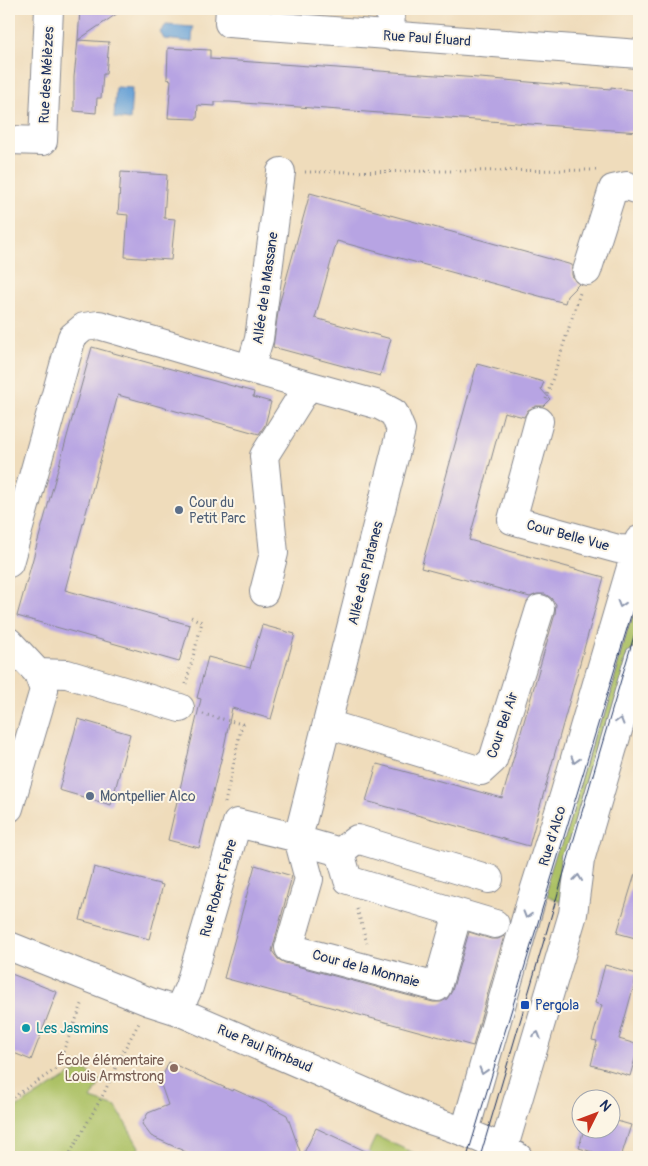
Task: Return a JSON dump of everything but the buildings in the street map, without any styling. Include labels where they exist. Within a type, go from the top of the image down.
[{"type":"street","name":"Rue des Mélèzes","points":[[9,140],[43,141],[49,9]]},
{"type":"street","name":"Rue Paul Éluard","points":[[230,9],[229,23],[639,54]]},
{"type":"street","points":[[390,36],[391,9]]},
{"type":"street","name":"Allée de la Massane","points":[[250,369],[259,339],[281,172]]},
{"type":"street","points":[[587,271],[613,189],[627,186],[639,190]]},
{"type":"street","points":[[9,564],[72,337],[84,327],[99,325],[250,369]]},
{"type":"street","name":"Allée des Platanes","points":[[250,369],[379,405],[394,413],[401,430],[298,839],[308,880]]},
{"type":"street","points":[[264,592],[274,553],[264,456],[308,386]]},
{"type":"street","name":"Cour Belle Vue","points":[[539,422],[512,520],[618,549],[638,545]]},
{"type":"street","name":"Rue d'Alco","points":[[464,1131],[638,545]]},
{"type":"street","name":"Cour Bel Air","points":[[327,724],[481,771],[493,760],[540,609]]},
{"type":"street","points":[[9,642],[38,673],[44,690],[9,808]]},
{"type":"street","points":[[508,1154],[573,914],[580,860],[639,658]]},
{"type":"street","points":[[38,673],[67,674],[180,708]]},
{"type":"street","name":"Rue Robert Fabre","points":[[178,1011],[189,987],[237,823],[340,852]]},
{"type":"street","points":[[489,879],[357,840],[340,852],[348,880],[495,924]]},
{"type":"street","name":"Cour de la Monnaie","points":[[308,880],[289,948],[437,986],[458,913]]},
{"type":"street","name":"Rue Paul Rimbaud","points":[[9,946],[150,1002],[178,1011],[427,1119],[464,1131],[508,1154]]},
{"type":"path","points":[[281,172],[599,170]]},
{"type":"path","points":[[539,422],[587,271]]},
{"type":"path","points":[[191,617],[202,622],[180,708],[242,724],[221,819],[237,823]]},
{"type":"path","points":[[348,880],[375,970]]},
{"type":"path","points":[[9,1100],[56,1069],[91,979]]},
{"type":"path","points":[[68,1157],[104,1093],[124,1050],[150,1002]]},
{"type":"path","points":[[9,1145],[16,1157]]},
{"type":"green space","points":[[639,564],[639,640],[572,863],[569,905],[541,893]]},
{"type":"green space","points":[[82,1068],[101,1081],[91,1099],[116,1107],[139,1147],[135,1157],[9,1157],[9,1112]]},
{"type":"green space","points":[[376,1136],[414,1153],[413,1157],[366,1157]]},
{"type":"water","points":[[166,25],[193,27],[192,42],[164,39],[160,32]]},
{"type":"water","points":[[116,87],[132,88],[130,120],[114,118]]},
{"type":"tram line","points":[[467,1157],[639,589]]},
{"type":"tram line","points":[[480,1157],[639,619]]},
{"type":"place","name":"Cour du Petit Parc","points":[[179,510]]},
{"type":"place","name":"Montpellier Alco","points":[[90,796]]},
{"type":"place","name":"Pergola","points":[[525,1005]]},
{"type":"place","name":"Les Jasmins","points":[[26,1028]]},
{"type":"place","name":"École élémentaire Louis Armstrong","points":[[174,1068]]}]
